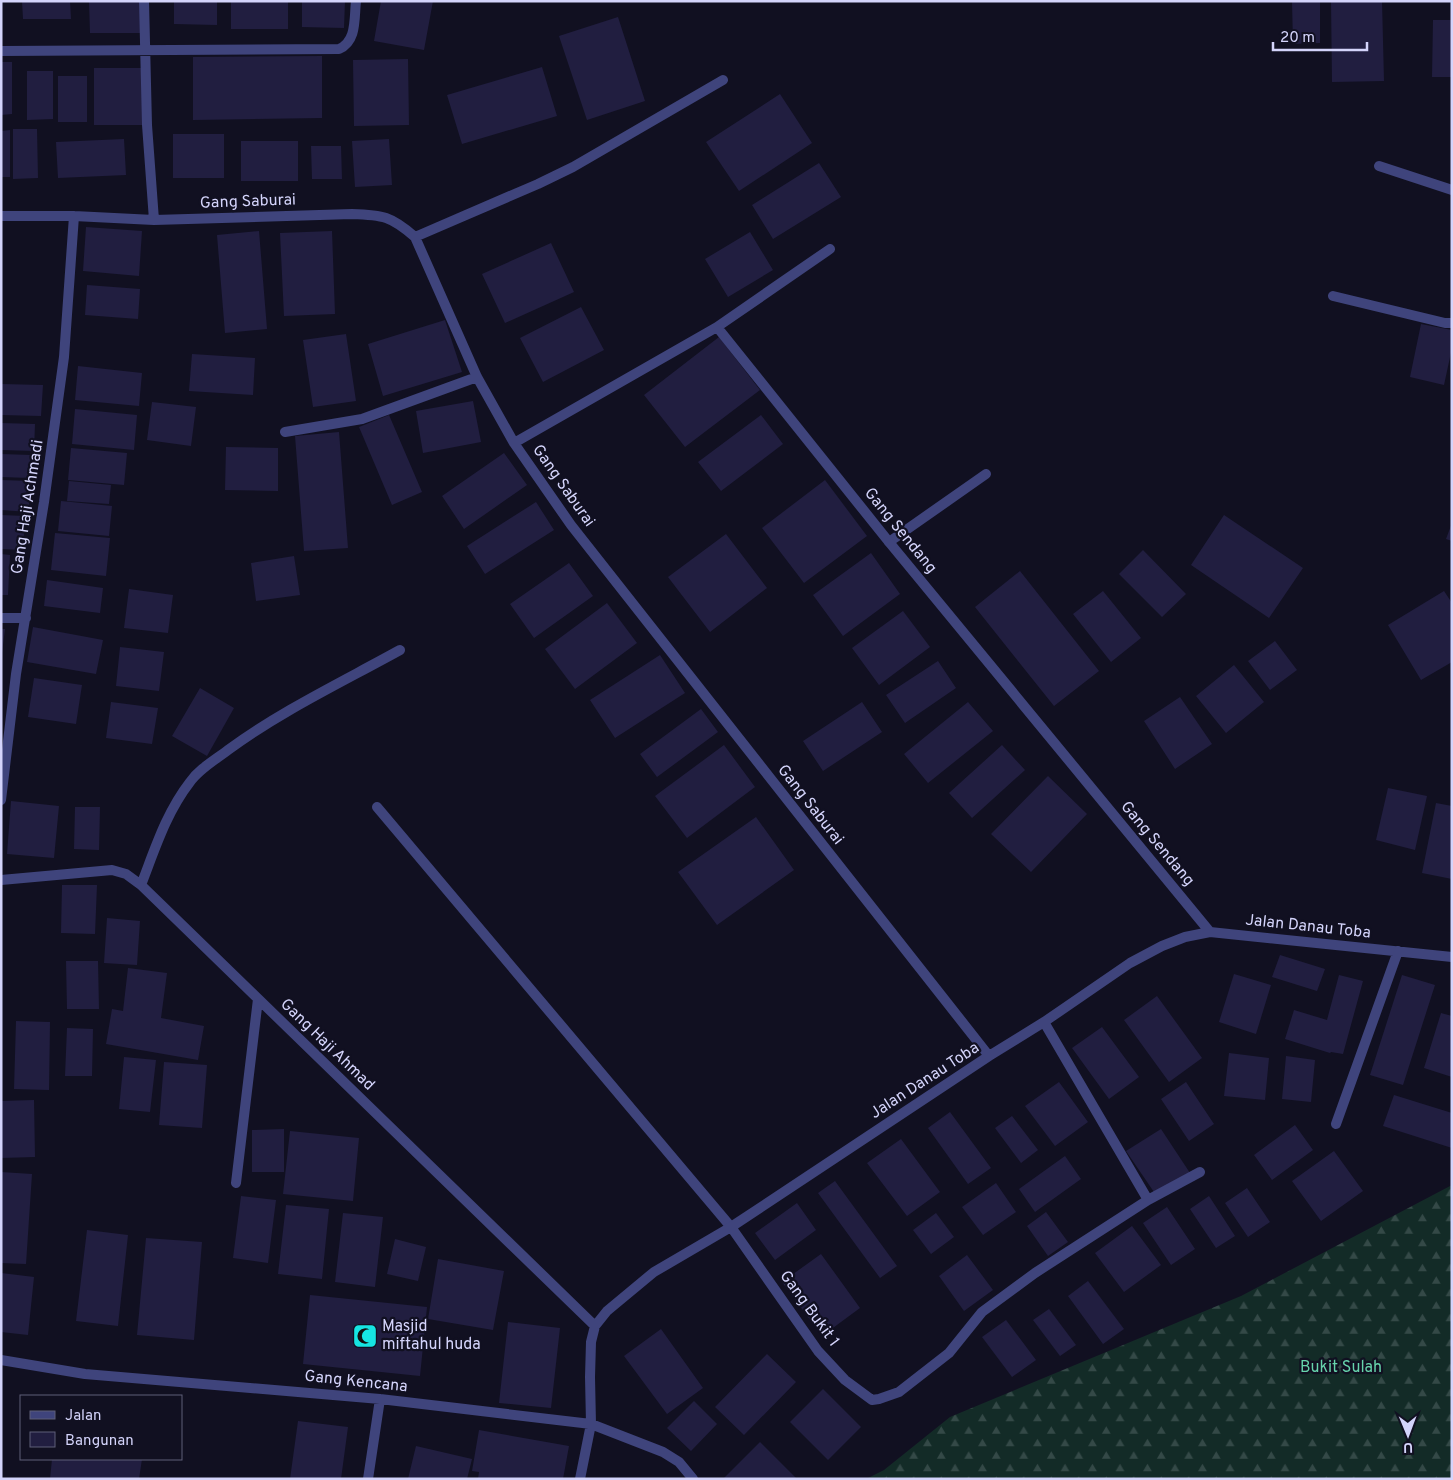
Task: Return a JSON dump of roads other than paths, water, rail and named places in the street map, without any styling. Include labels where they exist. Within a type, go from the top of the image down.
[{"type":"street","points":[[144,1],[147,125],[154,220]]},
{"type":"street","points":[[1,50],[339,50],[348,44],[352,38],[356,1]]},
{"type":"street","points":[[415,237],[538,184],[724,80]]},
{"type":"street","points":[[1379,166],[1452,190]]},
{"type":"street","name":"Gang Saburai","points":[[1,216],[74,216],[154,220],[352,214],[378,215],[400,224],[415,237],[477,377],[514,443],[571,525],[989,1056]]},
{"type":"street","name":"Gang Haji Achmadi","points":[[1,800],[2,772],[50,468],[64,357],[74,216]]},
{"type":"street","points":[[514,443],[717,327],[830,249]]},
{"type":"street","points":[[1333,296],[1445,323],[1452,323]]},
{"type":"street","name":"Gang Sendang","points":[[717,327],[889,542],[1210,932]]},
{"type":"street","points":[[285,432],[362,419],[477,377]]},
{"type":"street","points":[[889,542],[986,474]]},
{"type":"street","points":[[1,618],[26,618]]},
{"type":"street","points":[[141,885],[164,825],[175,803],[191,780],[256,729],[400,650]]},
{"type":"street","name":"Gang Bukit 1","points":[[377,807],[731,1227],[818,1351],[845,1380],[872,1400],[899,1392],[949,1353],[982,1312],[1035,1273],[1148,1200]]},
{"type":"street","name":"Gang Haji Ahmad","points":[[1,880],[112,870],[126,874],[141,885],[596,1326]]},
{"type":"street","name":"Jalan Danau Toba","points":[[580,1479],[591,1424],[591,1342],[596,1326],[607,1310],[654,1272],[731,1227],[989,1056],[1044,1022],[1130,963],[1162,946],[1185,937],[1210,932],[1452,957]]},
{"type":"street","points":[[1336,1124],[1398,951]]},
{"type":"street","points":[[236,1183],[258,999]]},
{"type":"street","points":[[1044,1022],[1148,1200],[1200,1172]]},
{"type":"street","name":"Gang Kencana","points":[[1,1360],[85,1374],[380,1399],[591,1424],[663,1452],[679,1462],[693,1479]]},
{"type":"street","points":[[368,1479],[380,1399]]},
{"type":"place","name":"Masjid miftahul huda","points":[[365,1336]]},
{"type":"park label","name":"Bukit Sulah","points":[[1341,1368]]}]
